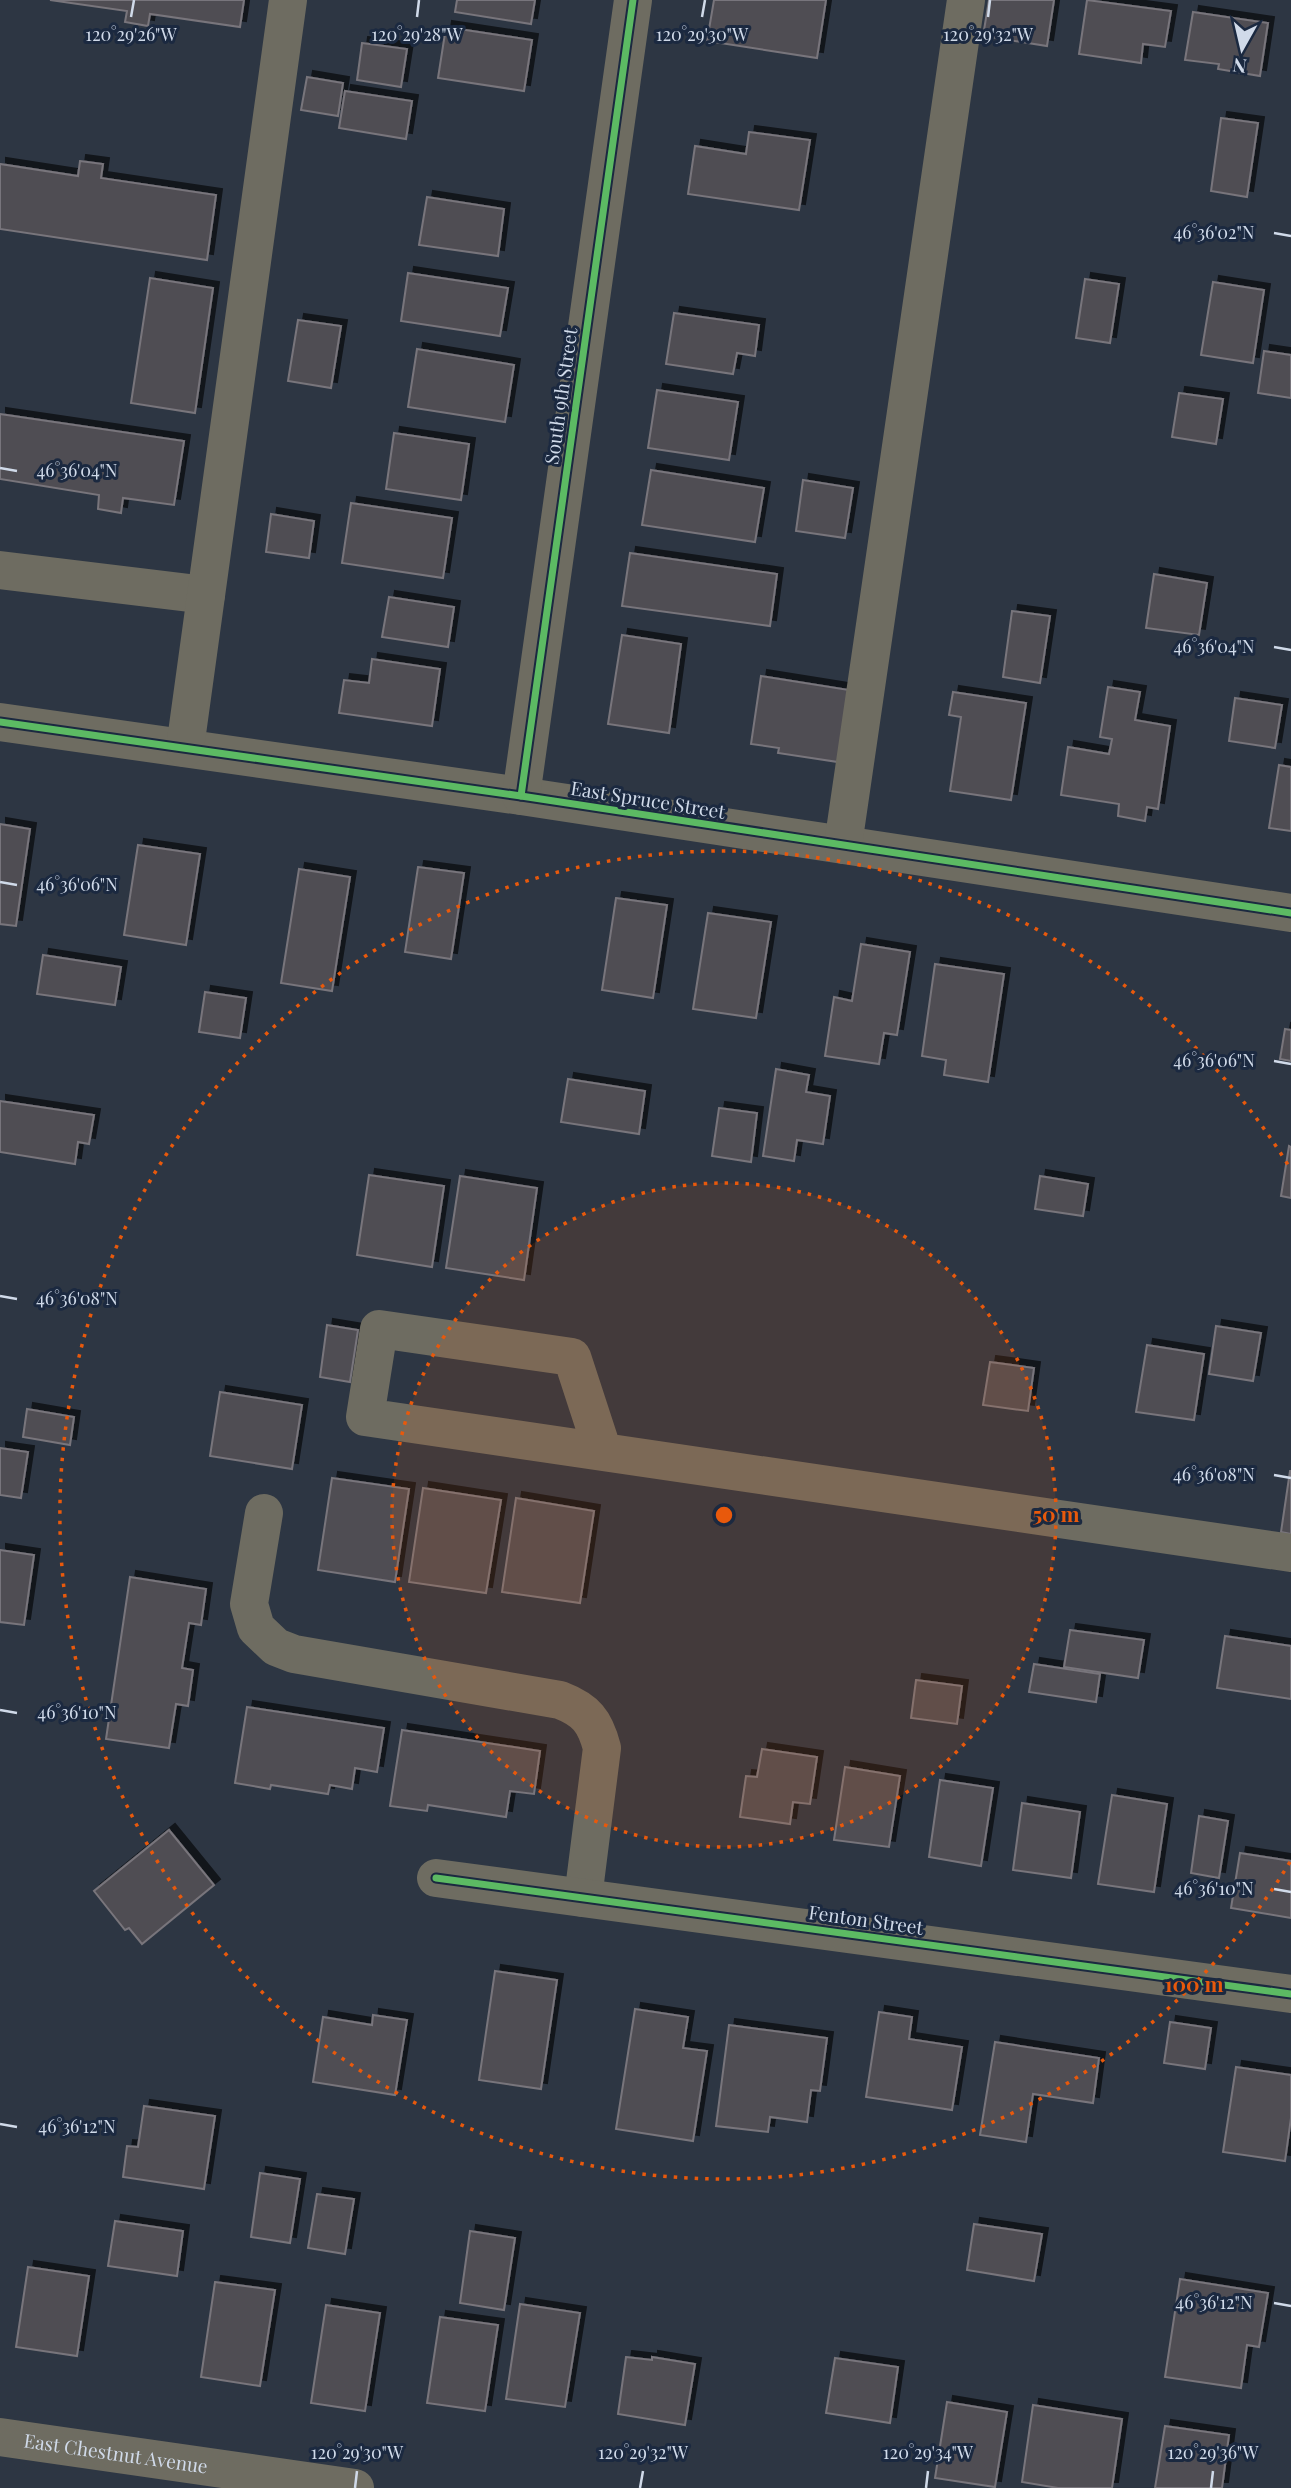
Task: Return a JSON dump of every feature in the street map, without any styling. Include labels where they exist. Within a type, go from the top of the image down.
[{"type":"street","points":[[185,748],[288,0]]},
{"type":"street","name":"South 9th Street","points":[[521,796],[633,0]]},
{"type":"street","points":[[843,845],[966,0]]},
{"type":"street","points":[[0,570],[206,596]]},
{"type":"street","name":"East Spruce Street","points":[[0,722],[521,796],[1291,913]]},
{"type":"street","points":[[603,1452],[572,1357],[379,1329],[365,1417],[603,1452],[1291,1553]]},
{"type":"street","points":[[264,1513],[249,1604],[256,1628],[275,1647],[294,1654],[560,1700],[580,1708],[597,1730],[602,1748],[583,1898]]},
{"type":"street","name":"Fenton Street","points":[[436,1878],[1291,1994]]},
{"type":"street","name":"East Chestnut Avenue","points":[[0,2437],[355,2488]]},
{"type":"building","points":[[50,0],[244,0],[240,27],[150,14],[148,26],[125,22],[127,11]]},
{"type":"building","points":[[457,0],[535,0],[531,24],[455,12]]},
{"type":"building","points":[[714,0],[826,0],[817,58],[707,41]]},
{"type":"building","points":[[989,0],[1054,0],[1047,46],[983,36]]},
{"type":"building","points":[[1087,0],[1171,11],[1165,47],[1143,44],[1141,63],[1079,54]]},
{"type":"building","points":[[1193,12],[1268,23],[1260,76],[1218,69],[1219,64],[1185,60]]},
{"type":"building","points":[[446,27],[532,40],[524,91],[438,78]]},
{"type":"building","points":[[362,43],[407,49],[401,87],[357,80]]},
{"type":"building","points":[[307,77],[343,83],[338,116],[301,110]]},
{"type":"building","points":[[345,91],[412,101],[406,139],[339,128]]},
{"type":"building","points":[[1221,118],[1258,123],[1247,197],[1211,191]]},
{"type":"building","points":[[749,132],[810,140],[799,210],[688,194],[695,146],[746,154]]},
{"type":"building","points":[[80,161],[103,164],[101,178],[216,195],[207,260],[0,229],[0,164],[78,176]]},
{"type":"building","points":[[427,197],[504,209],[498,256],[419,245]]},
{"type":"building","points":[[408,273],[508,288],[500,336],[401,321]]},
{"type":"building","points":[[150,278],[213,288],[195,413],[131,403]]},
{"type":"building","points":[[1085,279],[1119,284],[1110,343],[1076,338]]},
{"type":"building","points":[[1213,282],[1264,290],[1253,363],[1201,355]]},
{"type":"building","points":[[674,313],[759,325],[755,356],[737,353],[733,374],[666,364]]},
{"type":"building","points":[[298,320],[341,326],[331,388],[288,381]]},
{"type":"building","points":[[417,349],[514,365],[505,422],[408,407]]},
{"type":"building","points":[[1264,351],[1291,355],[1291,398],[1258,393]]},
{"type":"building","points":[[657,390],[738,402],[729,460],[648,448]]},
{"type":"building","points":[[1179,393],[1223,399],[1216,444],[1172,437]]},
{"type":"building","points":[[0,414],[184,441],[174,505],[123,498],[121,513],[98,509],[99,495],[0,479]]},
{"type":"building","points":[[394,433],[469,444],[461,500],[386,489]]},
{"type":"building","points":[[651,470],[764,488],[755,542],[642,525]]},
{"type":"building","points":[[803,480],[853,488],[845,538],[796,531]]},
{"type":"building","points":[[351,503],[452,518],[443,578],[342,563]]},
{"type":"building","points":[[271,514],[314,521],[309,558],[266,552]]},
{"type":"building","points":[[630,553],[777,574],[770,626],[622,606]]},
{"type":"building","points":[[1154,574],[1207,583],[1199,635],[1146,628]]},
{"type":"building","points":[[389,597],[454,607],[448,647],[382,637]]},
{"type":"building","points":[[1012,611],[1050,616],[1040,683],[1003,677]]},
{"type":"building","points":[[622,635],[681,644],[669,733],[608,724]]},
{"type":"building","points":[[372,659],[440,669],[432,726],[339,713],[344,680],[369,683]]},
{"type":"building","points":[[761,676],[849,690],[838,762],[778,753],[779,748],[751,744]]},
{"type":"building","points":[[1108,687],[1140,692],[1135,720],[1170,726],[1158,809],[1147,807],[1145,821],[1118,816],[1119,804],[1061,795],[1068,747],[1109,754],[1112,739],[1100,737]]},
{"type":"building","points":[[953,692],[1026,703],[1011,800],[950,791],[961,717],[949,715]]},
{"type":"building","points":[[1235,698],[1282,705],[1275,748],[1229,741]]},
{"type":"building","points":[[1279,765],[1291,767],[1291,831],[1269,828]]},
{"type":"building","points":[[0,824],[30,829],[16,926],[0,924]]},
{"type":"building","points":[[138,845],[200,854],[186,945],[124,935]]},
{"type":"building","points":[[418,867],[464,873],[451,959],[405,952]]},
{"type":"building","points":[[299,869],[350,877],[332,991],[281,983]]},
{"type":"building","points":[[616,898],[667,905],[653,998],[602,990]]},
{"type":"building","points":[[708,913],[771,922],[756,1018],[693,1009]]},
{"type":"building","points":[[861,944],[910,952],[897,1035],[884,1033],[879,1064],[825,1056],[834,997],[852,1001]]},
{"type":"building","points":[[43,955],[121,967],[115,1005],[37,994]]},
{"type":"building","points":[[935,964],[1004,974],[988,1082],[944,1075],[946,1060],[922,1056]]},
{"type":"building","points":[[205,992],[246,998],[240,1038],[199,1032]]},
{"type":"building","points":[[1285,1029],[1291,1030],[1291,1061],[1280,1059]]},
{"type":"building","points":[[776,1069],[809,1075],[806,1092],[830,1096],[823,1144],[797,1140],[794,1161],[763,1156]]},
{"type":"building","points":[[568,1079],[645,1091],[639,1134],[561,1122]]},
{"type":"building","points":[[0,1101],[94,1115],[89,1144],[78,1142],[75,1164],[0,1152]]},
{"type":"building","points":[[719,1108],[757,1113],[751,1162],[712,1156]]},
{"type":"building","points":[[1289,1146],[1291,1147],[1291,1198],[1281,1196]]},
{"type":"building","points":[[369,1175],[444,1186],[432,1267],[357,1255]]},
{"type":"building","points":[[460,1176],[537,1188],[524,1280],[446,1268]]},
{"type":"building","points":[[1040,1176],[1088,1184],[1083,1216],[1035,1209]]},
{"type":"building","points":[[327,1325],[358,1330],[350,1382],[320,1377]]},
{"type":"building","points":[[1216,1326],[1261,1333],[1253,1381],[1209,1374]]},
{"type":"building","points":[[1147,1345],[1204,1354],[1194,1420],[1136,1412]]},
{"type":"building","points":[[990,1362],[1034,1368],[1028,1411],[983,1405]]},
{"type":"building","points":[[220,1392],[302,1405],[292,1469],[210,1456]]},
{"type":"building","points":[[27,1409],[74,1417],[70,1445],[23,1437]]},
{"type":"building","points":[[0,1448],[28,1452],[21,1498],[0,1495]]},
{"type":"building","points":[[1291,1471],[1291,1534],[1281,1532]]},
{"type":"building","points":[[332,1478],[409,1489],[395,1582],[318,1570]]},
{"type":"building","points":[[423,1488],[501,1500],[486,1593],[409,1582]]},
{"type":"building","points":[[516,1498],[594,1511],[580,1603],[502,1592]]},
{"type":"building","points":[[0,1550],[34,1555],[24,1625],[0,1622]]},
{"type":"building","points":[[130,1577],[206,1589],[201,1625],[189,1623],[182,1668],[193,1670],[188,1706],[176,1704],[169,1748],[106,1739]]},
{"type":"building","points":[[1070,1630],[1144,1640],[1138,1678],[1064,1667]]},
{"type":"building","points":[[1225,1636],[1291,1646],[1291,1699],[1217,1688]]},
{"type":"building","points":[[1034,1664],[1100,1674],[1096,1702],[1029,1692]]},
{"type":"building","points":[[916,1680],[962,1686],[957,1724],[911,1718]]},
{"type":"building","points":[[247,1707],[384,1728],[377,1772],[355,1768],[352,1789],[330,1785],[328,1794],[271,1785],[270,1789],[235,1783]]},
{"type":"building","points":[[402,1730],[540,1751],[534,1794],[510,1791],[506,1817],[428,1805],[427,1811],[390,1806]]},
{"type":"building","points":[[762,1749],[817,1757],[810,1804],[793,1802],[790,1824],[740,1817],[746,1776],[757,1777]]},
{"type":"building","points":[[845,1767],[900,1776],[889,1847],[834,1840]]},
{"type":"building","points":[[940,1780],[993,1788],[981,1866],[929,1857]]},
{"type":"building","points":[[1112,1795],[1167,1804],[1154,1892],[1098,1884]]},
{"type":"building","points":[[1022,1803],[1080,1812],[1071,1878],[1013,1870]]},
{"type":"building","points":[[1199,1816],[1228,1821],[1219,1878],[1191,1873]]},
{"type":"building","points":[[169,1830],[214,1885],[142,1944],[129,1928],[125,1930],[94,1891]]},
{"type":"building","points":[[1240,1853],[1291,1861],[1291,1918],[1231,1908]]},
{"type":"building","points":[[495,1971],[557,1980],[541,2089],[479,2080]]},
{"type":"building","points":[[635,2009],[688,2017],[683,2048],[707,2051],[693,2141],[616,2129]]},
{"type":"building","points":[[879,2012],[912,2017],[909,2039],[962,2047],[952,2110],[866,2097]]},
{"type":"building","points":[[373,2015],[407,2020],[395,2095],[313,2082],[323,2017],[372,2025]]},
{"type":"building","points":[[1170,2022],[1211,2028],[1205,2069],[1164,2063]]},
{"type":"building","points":[[729,2025],[827,2038],[820,2091],[811,2090],[807,2122],[770,2117],[768,2132],[716,2126]]},
{"type":"building","points":[[995,2042],[1099,2058],[1093,2103],[1033,2094],[1026,2142],[980,2135]]},
{"type":"building","points":[[1236,2067],[1291,2075],[1291,2118],[1285,2161],[1223,2152]]},
{"type":"building","points":[[144,2106],[215,2116],[204,2189],[123,2177],[127,2146],[138,2147]]},
{"type":"building","points":[[260,2173],[300,2179],[290,2243],[251,2237]]},
{"type":"building","points":[[317,2194],[354,2199],[345,2254],[308,2248]]},
{"type":"building","points":[[115,2221],[183,2231],[177,2276],[108,2266]]},
{"type":"building","points":[[974,2224],[1042,2234],[1034,2281],[967,2270]]},
{"type":"building","points":[[470,2231],[515,2238],[504,2310],[460,2303]]},
{"type":"building","points":[[28,2267],[89,2276],[77,2356],[16,2347]]},
{"type":"building","points":[[1180,2279],[1268,2293],[1259,2347],[1247,2345],[1241,2388],[1165,2377]]},
{"type":"building","points":[[215,2282],[275,2290],[260,2386],[201,2377]]},
{"type":"building","points":[[520,2304],[580,2313],[565,2407],[506,2399]]},
{"type":"building","points":[[326,2305],[380,2313],[365,2411],[311,2403]]},
{"type":"building","points":[[440,2317],[498,2325],[485,2411],[427,2403]]},
{"type":"building","points":[[626,2357],[652,2360],[652,2357],[695,2364],[685,2425],[618,2414]]},
{"type":"building","points":[[835,2358],[898,2367],[890,2423],[826,2413]]},
{"type":"building","points":[[947,2402],[1007,2412],[995,2487],[935,2478]]},
{"type":"building","points":[[1033,2405],[1122,2419],[1112,2488],[1058,2488],[1022,2482]]},
{"type":"building","points":[[1165,2426],[1229,2435],[1222,2488],[1155,2488]]},
{"type":"cycle path","points":[[521,796],[633,0]]},
{"type":"cycle path","points":[[0,722],[521,796],[1291,913]]},
{"type":"cycle path","points":[[436,1878],[1291,1994]]}]
